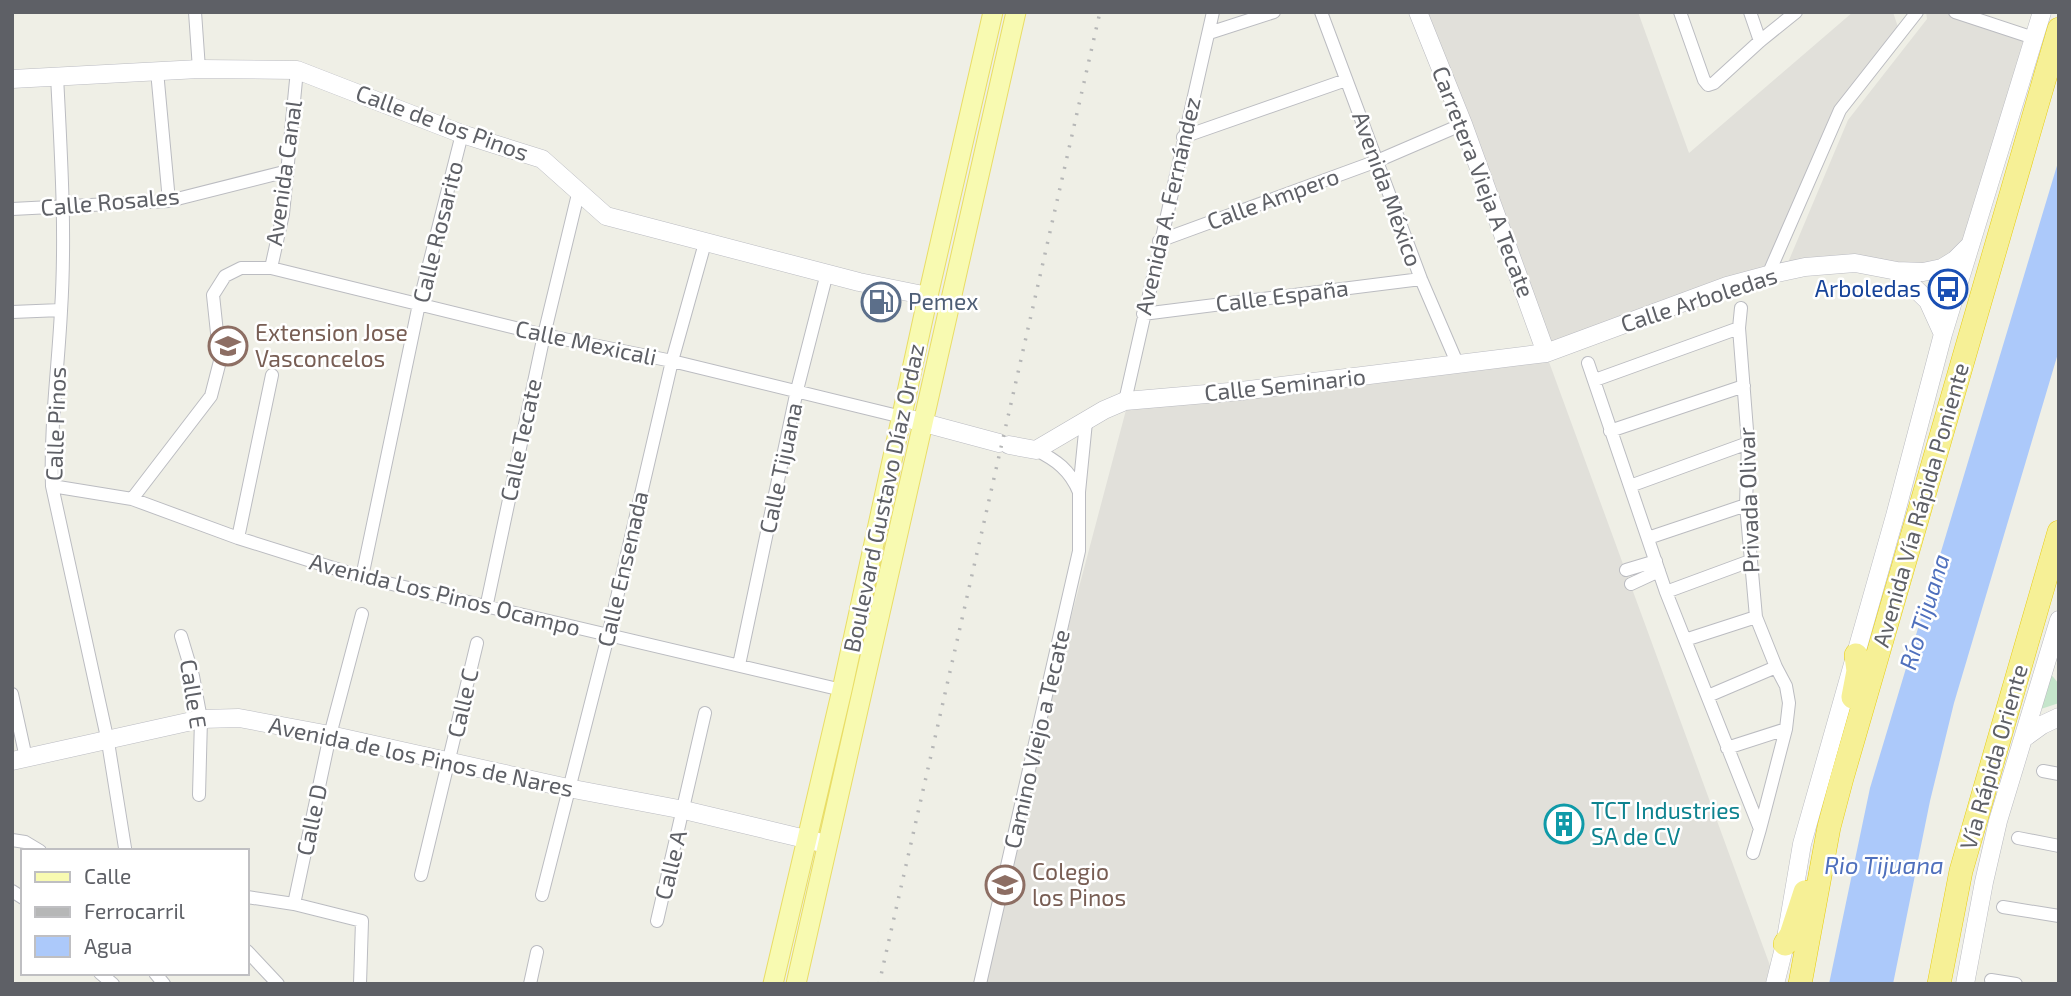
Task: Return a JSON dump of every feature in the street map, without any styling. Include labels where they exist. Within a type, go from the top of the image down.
[{"type":"highway","name":"Avenida Vía Rápida Poniente","points":[[1800,984],[1829,827],[1842,778],[2059,29]]},
{"type":"highway","name":"Vía Rápida Oriente","points":[[1939,984],[1961,871],[2059,533]]},
{"type":"highway","points":[[1842,778],[1840,762],[1857,671],[1856,655]]},
{"type":"highway","points":[[1785,944],[1791,935],[1820,843],[1829,827]]},
{"type":"main road","name":"Boulevard Gustavo Díaz Ordaz","points":[[773,984],[842,690],[993,12]]},
{"type":"main road","name":"Boulevard Gustavo Díaz Ordaz","points":[[796,984],[1016,12]]},
{"type":"street","points":[[195,12],[199,69]]},
{"type":"street","name":"Avenida A. Fernández","points":[[1125,401],[1159,241],[1213,12]]},
{"type":"street","points":[[1209,33],[1273,12]]},
{"type":"street","name":"Avenida México","points":[[1321,12],[1421,279],[1458,365]]},
{"type":"street","name":"Carretera Vieja A Tecate","points":[[1418,12],[1463,124],[1546,353]]},
{"type":"street","points":[[1680,12],[1708,85],[1714,83],[1796,12]]},
{"type":"street","points":[[1750,12],[1760,41]]},
{"type":"street","points":[[1768,275],[1840,110],[1917,12]]},
{"type":"street","points":[[1955,12],[2034,38]]},
{"type":"street","points":[[1775,984],[1785,944],[1802,844],[1943,334],[2042,12]]},
{"type":"street","name":"Calle de los Pinos","points":[[12,79],[199,69],[297,70],[462,134],[542,159],[606,216],[827,274],[928,296]]},
{"type":"street","name":"Avenida Canal","points":[[132,499],[211,396],[219,361],[214,295],[225,276],[241,268],[271,268],[283,214],[297,70]]},
{"type":"street","points":[[157,71],[169,201]]},
{"type":"street","name":"Calle Pinos","points":[[57,76],[64,208],[61,310],[50,446],[52,486],[108,742],[125,848]]},
{"type":"street","points":[[1183,137],[1346,80]]},
{"type":"street","name":"Calle Ampero","points":[[1159,241],[1377,161],[1463,124]]},
{"type":"street","name":"Calle Rosarito","points":[[362,577],[419,304],[462,134]]},
{"type":"street","name":"Calle Rosales","points":[[12,209],[169,201],[288,171]]},
{"type":"street","name":"Calle Tecate","points":[[486,608],[544,335],[579,190]]},
{"type":"street","name":"Calle Ensenada","points":[[542,895],[608,636],[672,361],[705,243]]},
{"type":"street","name":"Calle Arboledas","points":[[1546,353],[1727,286],[1768,275],[1805,267],[1855,263],[1897,271],[1923,272],[1942,268],[1970,245]]},
{"type":"street","name":"Calle Mexicali","points":[[271,268],[544,335],[672,361],[902,416]]},
{"type":"street","points":[[1897,271],[1928,301],[1943,334]]},
{"type":"street","name":"Calle Tijuana","points":[[739,664],[797,390],[827,274]]},
{"type":"street","name":"Calle España","points":[[1143,314],[1421,279]]},
{"type":"street","name":"Privada Olivar","points":[[1741,308],[1748,443],[1746,505],[1756,617],[1786,686],[1789,703],[1786,729],[1753,853]]},
{"type":"street","points":[[12,312],[61,310]]},
{"type":"street","points":[[1595,380],[1740,328]]},
{"type":"street","name":"Calle Seminario","points":[[1036,450],[1104,410],[1125,401],[1241,391],[1546,353]]},
{"type":"street","points":[[1588,363],[1666,592],[1759,829]]},
{"type":"street","points":[[238,538],[272,375]]},
{"type":"street","points":[[1610,431],[1744,386]]},
{"type":"street","points":[[902,416],[1036,450],[1063,467],[1073,478],[1079,492]]},
{"type":"street","name":"Camino Viejo a Tecate","points":[[980,984],[1079,551],[1079,492],[1086,422]]},
{"type":"street","points":[[1630,486],[1748,443]]},
{"type":"street","name":"Avenida Los Pinos Ocampo","points":[[52,486],[132,499],[238,538],[362,577],[842,690]]},
{"type":"street","points":[[1648,538],[1746,505]]},
{"type":"street","points":[[1666,592],[1750,561]]},
{"type":"street","points":[[1634,575],[1658,566]]},
{"type":"street","name":"Calle D","points":[[294,904],[330,735],[362,614]]},
{"type":"street","points":[[1685,640],[1756,617]]},
{"type":"street","points":[[1965,984],[1996,833],[2059,620]]},
{"type":"street","name":"Calle E","points":[[181,636],[201,719],[199,795]]},
{"type":"street","name":"Calle C","points":[[421,875],[477,643]]},
{"type":"street","points":[[2050,648],[2059,666]]},
{"type":"street","points":[[1708,696],[1776,667]]},
{"type":"street","points":[[12,694],[19,760]]},
{"type":"street","name":"Calle A","points":[[657,920],[705,713]]},
{"type":"street","points":[[2024,738],[2059,717]]},
{"type":"street","name":"Avenida de los Pinos de Nares","points":[[19,760],[201,719],[239,718],[684,810],[829,845]]},
{"type":"street","points":[[1727,748],[1786,729]]},
{"type":"street","points":[[2043,771],[2059,774]]},
{"type":"street","points":[[2018,838],[2059,846]]},
{"type":"street","points":[[12,840],[25,842],[37,849]]},
{"type":"street","points":[[248,897],[294,904],[362,921],[360,984]]},
{"type":"street","points":[[2003,907],[2059,916]]},
{"type":"street","points":[[248,952],[278,984]]},
{"type":"street","points":[[530,984],[537,952]]},
{"type":"street","points":[[1991,980],[2015,984]]},
{"type":"shaded area","points":[[1418,12],[1638,12],[1689,153],[1853,12],[1893,12],[1900,33],[1840,110],[1768,275],[1546,353]]},
{"type":"shaded area","points":[[1926,12],[1955,12],[2034,38],[1970,245],[1942,268],[1784,272],[1848,120],[1927,19]]},
{"type":"shaded area","points":[[1545,351],[1772,971],[1770,984],[983,984],[1024,795],[1126,410]]},
{"type":"green space","points":[[2049,672],[2059,684],[2059,703],[2038,710]]},
{"type":"water","name":"Rio Tijuana","points":[[2059,159],[2059,350],[1954,703],[1930,801],[1893,984],[1829,984],[1870,788]]},
{"type":"railway","points":[[879,984],[1100,12]]},
{"type":"place","name":"Arboledas","points":[[1948,289]]},
{"type":"place","name":"Pemex","points":[[881,302]]},
{"type":"place","name":"Extension Jose Vasconcelos","points":[[228,346]]},
{"type":"place","name":"TCT Industries SA de CV","points":[[1564,824]]},
{"type":"place","name":"Colegio los Pinos","points":[[1005,885]]},
{"type":"water label","name":"Río Tijuana","points":[[1925,612]]}]
